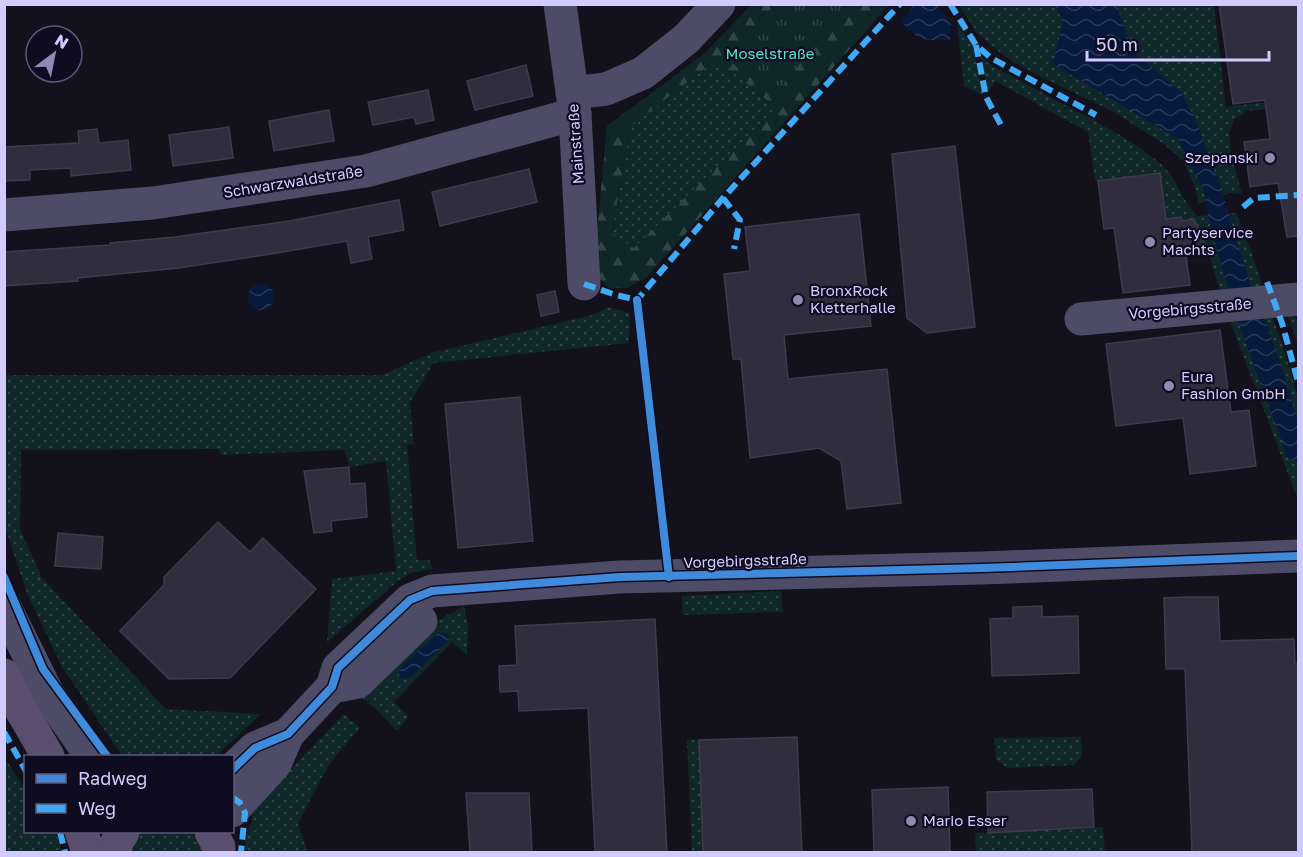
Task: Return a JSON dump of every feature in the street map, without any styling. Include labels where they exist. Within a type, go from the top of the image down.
[{"type":"main road","points":[[4,675],[17,703],[47,755]]},
{"type":"main road","points":[[82,833],[85,842],[110,842]]},
{"type":"street","name":"Mainstraße","points":[[560,4],[574,104],[584,284]]},
{"type":"street","points":[[574,104],[643,73],[687,39],[719,4]]},
{"type":"street","name":"Schwarzwaldstraße","points":[[4,215],[153,203],[366,171],[574,104]]},
{"type":"street","name":"Vorgebirgsstraße","points":[[1081,319],[1299,299]]},
{"type":"street","name":"Vorgebirgsstraße","points":[[234,814],[275,764],[288,734],[332,687],[338,668],[410,600],[432,591],[620,577],[982,568],[1299,556]]},
{"type":"street","points":[[4,605],[48,694],[90,755]]},
{"type":"street","name":"Vorgebirgsstraße","points":[[234,768],[255,748],[288,734]]},
{"type":"green space","name":"Moselstraße","points":[[775,4],[846,5],[774,97],[726,58]]},
{"type":"green space","points":[[751,5],[775,5],[727,58],[842,9],[846,5],[889,5],[646,278],[627,288],[609,288],[593,272],[607,126],[705,53]],"holes":[[[717,59],[776,108],[634,248],[612,233],[630,127]]]},
{"type":"green space","points":[[959,5],[1214,5],[1226,107],[1298,98],[1298,107],[1246,111],[1234,120],[1229,133],[1232,158],[1242,194],[1230,193],[1199,204],[1184,162],[1164,144],[1112,111],[1018,65],[976,32]]},
{"type":"green space","points":[[957,22],[973,47],[983,95],[964,86]]},
{"type":"green space","points":[[980,56],[996,68],[1142,149],[1167,170],[1187,204],[1198,216],[1236,213],[1263,288],[1221,294],[1208,251],[1194,219],[1182,221],[1181,217],[1166,219],[1095,180],[1088,132],[995,81],[988,93]]},
{"type":"green space","points":[[717,59],[776,108],[635,248],[612,234],[630,127]]},
{"type":"green space","points":[[608,307],[630,313],[629,343],[433,363],[410,403],[414,444],[407,445],[417,560],[429,560],[433,569],[410,573],[398,581],[327,642],[332,579],[396,571],[386,461],[349,467],[345,450],[221,455],[219,449],[21,450],[20,529],[42,578],[166,709],[261,714],[217,755],[121,755],[62,667],[27,593],[5,527],[5,375],[382,375],[431,353],[592,315]]},
{"type":"green space","points":[[1284,309],[1292,309],[1298,323],[1298,346],[1292,327]]},
{"type":"green space","points":[[1271,314],[1298,398],[1298,500],[1230,321]]},
{"type":"green space","points":[[781,591],[783,612],[683,615],[682,596]]},
{"type":"green space","points":[[464,606],[468,626],[467,655],[452,642],[394,702],[409,716],[397,731],[362,698],[434,623]]},
{"type":"green space","points":[[344,714],[360,728],[330,763],[298,825],[308,852],[245,852],[245,836],[252,822],[251,810]]},
{"type":"green space","points":[[1081,737],[1082,756],[1074,765],[1007,768],[996,759],[994,738]]},
{"type":"green space","points":[[687,740],[699,740],[703,852],[692,852]]},
{"type":"green space","points":[[4,757],[24,787],[24,833],[54,833],[59,839],[62,852],[5,852]]},
{"type":"green space","points":[[1103,827],[1105,852],[976,852],[975,833]]},
{"type":"green space","points":[[141,833],[192,833],[202,852],[130,852],[136,838]]},
{"type":"water","points":[[915,4],[937,5],[951,24],[950,40],[923,39],[907,28],[901,21]]},
{"type":"water","points":[[1055,5],[1117,5],[1134,53],[1180,91],[1194,116],[1221,188],[1252,290],[1229,293],[1210,225],[1204,191],[1178,139],[1053,64],[1063,22]]},
{"type":"water","points":[[261,284],[270,288],[274,297],[270,306],[261,310],[252,306],[248,297],[252,288]]},
{"type":"water","points":[[1263,314],[1298,422],[1298,461],[1288,459],[1236,316]]},
{"type":"water","points":[[440,632],[448,634],[447,642],[411,677],[403,679],[399,676],[399,670],[403,665]]},
{"type":"building","points":[[1219,4],[1299,4],[1299,236],[1287,237],[1278,183],[1250,187],[1244,142],[1270,139],[1265,100],[1233,104]]},
{"type":"building","points":[[526,65],[533,96],[475,110],[467,81]]},
{"type":"building","points":[[428,90],[434,120],[416,124],[414,117],[373,125],[368,102]]},
{"type":"building","points":[[329,110],[334,141],[274,151],[269,121]]},
{"type":"building","points":[[229,127],[233,158],[173,166],[169,135]]},
{"type":"building","points":[[97,129],[99,143],[128,140],[131,170],[71,176],[71,168],[30,170],[30,180],[4,181],[4,147],[79,143],[78,131]]},
{"type":"building","points":[[955,146],[975,327],[927,333],[907,318],[892,154]]},
{"type":"building","points":[[529,169],[537,202],[440,226],[432,192]]},
{"type":"building","name":"Partyservice Machts","points":[[1160,173],[1166,219],[1181,217],[1182,221],[1194,219],[1208,251],[1186,255],[1190,285],[1123,293],[1114,228],[1104,229],[1098,181]]},
{"type":"building","points":[[399,200],[404,230],[368,237],[372,259],[351,263],[347,241],[179,268],[78,278],[78,281],[4,286],[4,252],[110,245],[110,243],[175,237],[289,221]]},
{"type":"building","points":[[859,214],[871,326],[784,335],[788,379],[887,369],[901,503],[847,509],[841,461],[819,448],[750,458],[741,359],[733,359],[724,274],[750,271],[745,227]]},
{"type":"building","points":[[555,291],[559,312],[541,316],[537,295]]},
{"type":"building","name":"Eura Fashion GmbH","points":[[1220,330],[1231,412],[1249,410],[1256,466],[1190,474],[1183,418],[1116,426],[1106,344]]},
{"type":"building","points":[[520,397],[533,541],[458,548],[445,404]]},
{"type":"building","points":[[349,467],[350,484],[365,483],[367,517],[331,521],[332,531],[314,533],[304,471]]},
{"type":"building","points":[[218,522],[250,552],[263,538],[316,589],[230,678],[169,679],[120,631],[164,585],[164,577]]},
{"type":"building","points":[[58,533],[103,537],[101,569],[55,566]]},
{"type":"building","points":[[1218,597],[1220,641],[1294,639],[1295,664],[1299,664],[1299,852],[1192,852],[1185,669],[1166,669],[1164,598]]},
{"type":"building","points":[[1042,606],[1042,617],[1078,616],[1079,673],[992,676],[990,619],[1013,618],[1013,607]]},
{"type":"building","points":[[655,619],[667,852],[595,852],[588,708],[519,711],[518,691],[500,692],[499,666],[517,665],[515,626]]},
{"type":"building","points":[[797,737],[802,852],[703,852],[699,740]]},
{"type":"building","name":"Mario Esser","points":[[948,787],[950,852],[874,852],[872,790]]},
{"type":"building","points":[[1092,789],[1094,827],[988,833],[987,792]]},
{"type":"building","points":[[466,793],[529,793],[532,852],[470,852]]},
{"type":"marked path","points":[[637,303],[637,300],[723,198],[900,4]]},
{"type":"marked path","points":[[950,4],[976,45],[991,58],[1096,115]]},
{"type":"marked path","points":[[976,45],[986,97],[1002,127]]},
{"type":"marked path","points":[[1243,207],[1254,198],[1298,195]]},
{"type":"marked path","points":[[723,198],[740,220],[734,249]]},
{"type":"marked path","points":[[1267,282],[1282,323],[1298,382]]},
{"type":"marked path","points":[[584,284],[637,300]]},
{"type":"marked path","points":[[4,732],[24,767]]},
{"type":"marked path","points":[[234,798],[240,803],[245,813],[241,852]]},
{"type":"marked path","points":[[60,833],[65,852]]},
{"type":"cycle path","points":[[637,300],[669,577]]},
{"type":"cycle path","points":[[234,768],[255,748],[288,734],[332,687],[338,668],[410,600],[432,591],[620,577],[982,568],[1298,556]]},
{"type":"cycle path","points":[[4,577],[43,669],[106,755]]},
{"type":"place","name":"Szepanski","points":[[1270,158]]},
{"type":"place","name":"Partyservice Machts","points":[[1150,242]]},
{"type":"place","name":"BronxRock Kletterhalle","points":[[798,300]]},
{"type":"place","name":"Eura Fashion GmbH","points":[[1169,386]]},
{"type":"place","name":"Mario Esser","points":[[911,821]]}]
